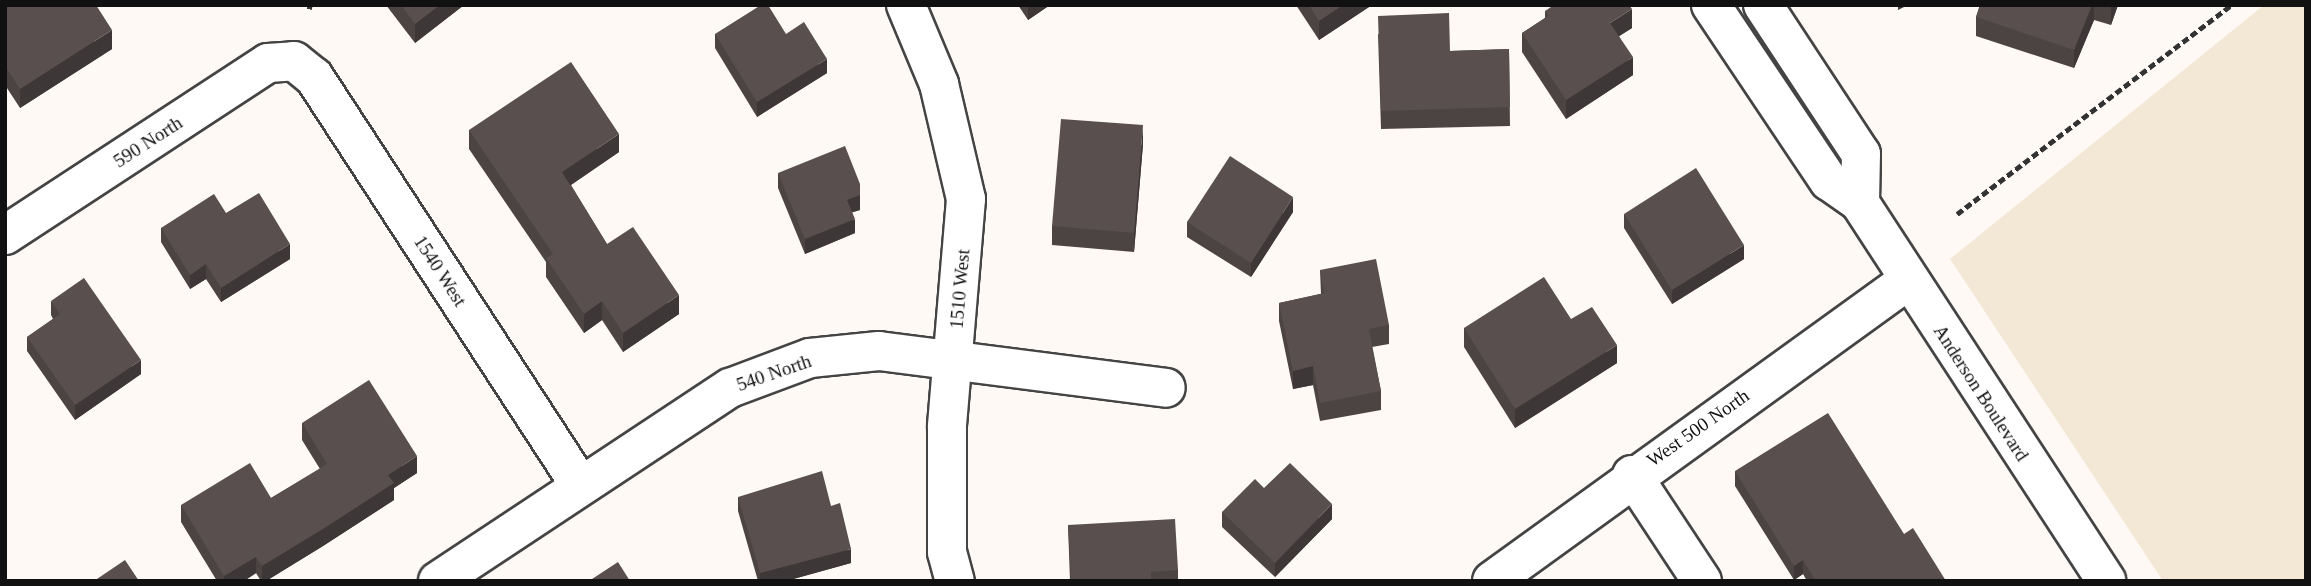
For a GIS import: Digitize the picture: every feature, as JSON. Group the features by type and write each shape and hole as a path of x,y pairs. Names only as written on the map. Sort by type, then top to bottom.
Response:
{"street":[{"name":"1510 West","path":"906,5 939,84 965,200 953,363 947,552 955,581"},
{"name":"Anderson Boulevard","path":"1711,5 1829,181 1860,202 1907,281 2106,581"},
{"path":"1763,5 1861,154 1860,202"},
{"name":"590 North","path":"5,234 268,63 294,61"},
{"name":"1540 West","path":"294,61 314,77 581,486"},
{"name":"West 500 North","path":"1492,581 1632,475 1907,281"},
{"name":"540 North","path":"438,581 730,388 810,358 879,351 953,363 1166,388"},
{"path":"1632,475 1702,581"}],"path":[{"path":"1957,214 2231,5"}],"shaded area":[{"path":"2264,5 2306,5 2306,581 2163,581 1950,259"}],"building":[{"path":"5,5 96,5 112,30 20,89 5,66"},
{"path":"401,5 440,5 415,24"},
{"path":"761,5 768,5 786,34 804,22 827,59 757,102 715,34"},
{"path":"1309,5 1343,5 1319,21"},
{"path":"1554,5 1629,5 1632,9 1610,23 1633,57 1566,100 1522,33 1548,16 1545,11"},
{"path":"1980,5 2092,5 2074,50 1976,17"},
{"path":"1449,13 1450,51 1509,49 1510,107 1381,111 1378,16"},
{"path":"571,62 619,134 562,172 607,244 633,227 679,295 623,333 602,301 584,314 546,258 553,254 469,130"},
{"path":"1061,119 1143,125 1134,233 1052,226"},
{"path":"845,146 860,184 860,195 847,200 855,219 805,239 778,173"},
{"path":"1230,156 1293,197 1251,263 1187,222"},
{"path":"1696,168 1744,245 1672,290 1624,214"},
{"path":"259,193 290,244 221,288 206,264 190,275 161,228 214,194 226,213"},
{"path":"1376,259 1389,325 1369,329 1381,391 1320,403 1313,366 1293,371 1279,303 1324,293 1320,270"},
{"path":"1544,277 1571,319 1592,307 1617,345 1515,409 1464,328"},
{"path":"84,278 141,360 75,405 27,337 60,314 51,301"},
{"path":"369,380 417,456 388,475 394,483 323,529 262,566 256,557 224,576 181,505 250,463 271,498 327,464 302,423"},
{"path":"1828,413 1904,534 1913,528 1946,581 1816,581 1803,560 1794,566 1735,471"},
{"path":"1290,463 1332,504 1275,563 1222,512 1255,479 1264,488"},
{"path":"822,471 831,506 840,503 851,549 760,573 738,497"},
{"path":"1175,519 1178,570 1151,572 1151,581 1071,581 1068,525"},
{"path":"125,560 139,581 94,581"},
{"path":"618,562 630,581 589,581"}]}
